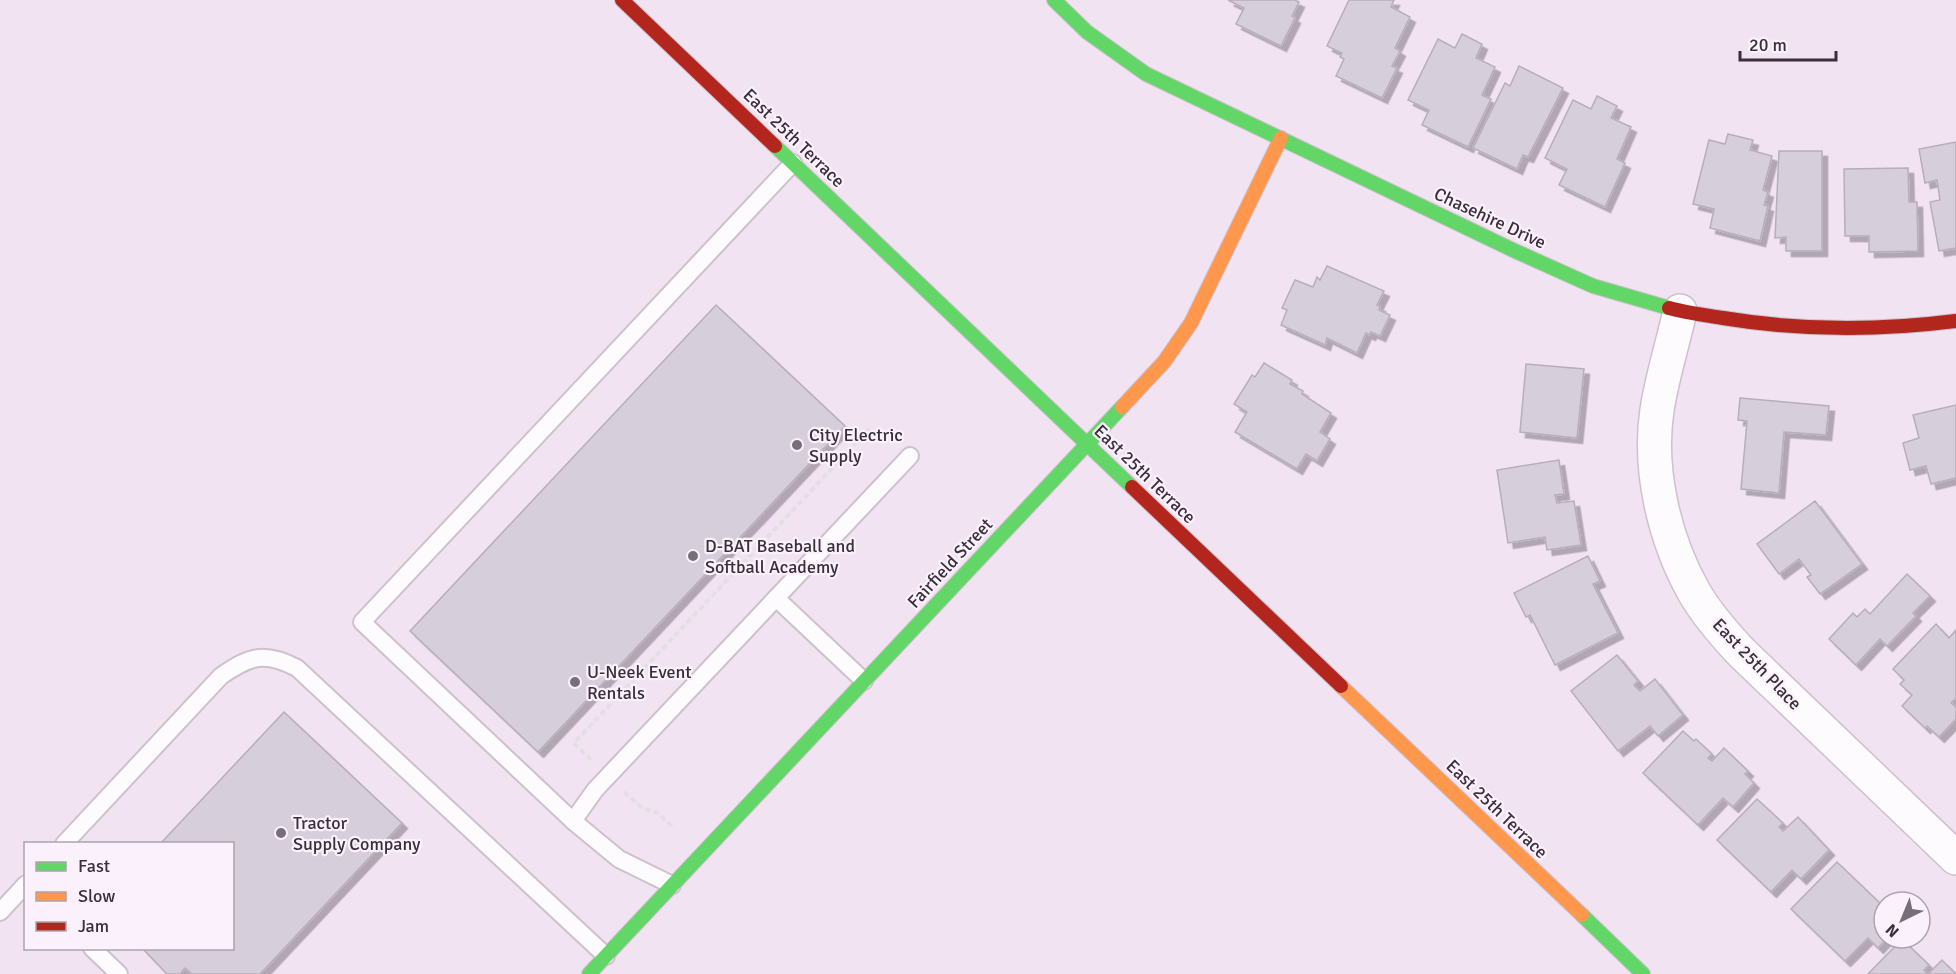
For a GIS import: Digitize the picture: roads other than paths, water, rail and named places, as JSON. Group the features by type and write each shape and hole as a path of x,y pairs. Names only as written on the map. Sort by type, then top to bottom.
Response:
{"street":[{"name":"East 25th Terrace","path":"622,0 1643,974"},
{"name":"Chasehire Drive","path":"1054,0 1087,32 1146,74 1515,251 1593,286 1680,311 1752,323 1811,329 1869,329 1956,321"},
{"name":"Fairfield Street","path":"589,974 1164,362 1191,323 1281,138"},
{"name":"East 25th Place","path":"1680,311 1657,410 1655,461 1662,508 1674,547 1693,591 1714,622 1742,653 1956,858"}],"lane":[{"path":"672,885 619,860 573,821 362,622 793,163"},
{"path":"573,821 595,790 910,456"},
{"path":"776,598 864,681"},
{"path":"65,842 220,676 241,662 261,656 280,659 297,668 606,956"},
{"path":"0,912 24,886"},
{"path":"94,950 119,974"}],"place":[{"name":"City Electric Supply","path":"797,445"},
{"name":"D-BAT Baseball and Softball Academy","path":"693,556"},
{"name":"U-Neek Event Rentals","path":"575,682"},
{"name":"Tractor Supply Company","path":"281,833"}]}
